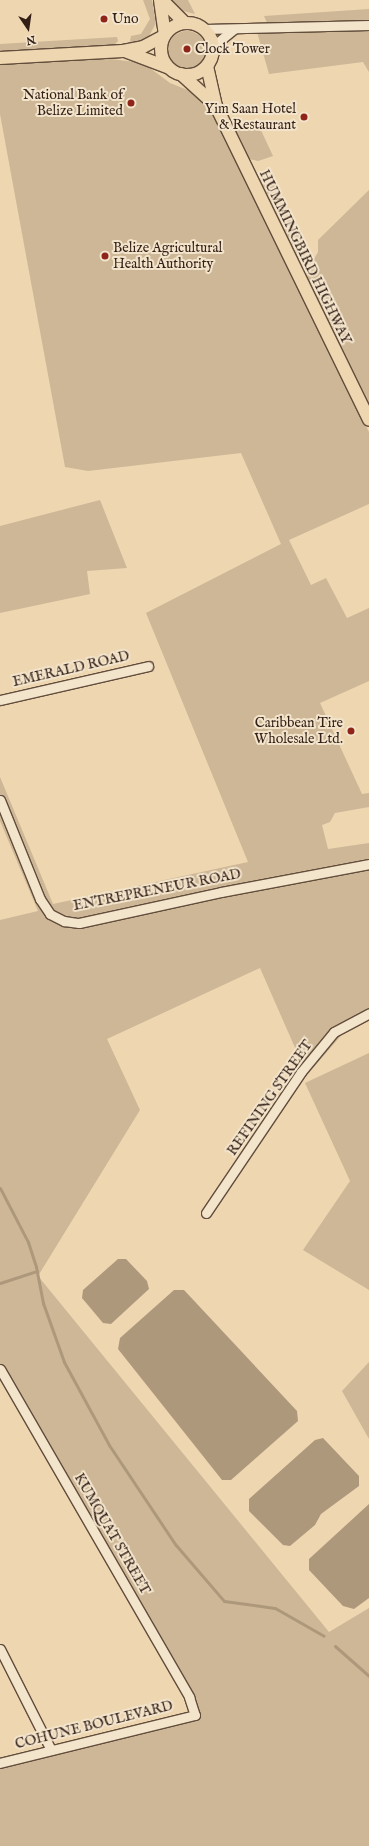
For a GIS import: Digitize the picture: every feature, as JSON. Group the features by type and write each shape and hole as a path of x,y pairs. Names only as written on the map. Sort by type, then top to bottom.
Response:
{"main road":[{"path":"161,0 184,22"},
{"path":"161,0 164,35 160,52 168,67"},
{"path":"0,58 124,51 143,47 164,35 176,25 184,22 191,22 205,29 213,46 207,66 195,74 181,74 154,60 124,51"},
{"name":"HUMMINGBIRD HIGHWAY","path":"207,66 216,106 369,420"},
{"name":"HUMMINGBIRD HIGHWAY","path":"181,74 216,106"}],"street":[{"path":"205,29 369,25"},
{"path":"213,46 234,29"},
{"name":"EMERALD ROAD","path":"0,700 148,666"},
{"name":"ENTREPRENEUR ROAD","path":"0,800 40,899 50,914 64,921 79,923 221,892 369,864"},
{"name":"REFINING STREET","path":"206,1213 301,1072 334,1032 369,1013"},
{"name":"KUMQUAT STREET","path":"0,1369 189,1697 195,1715"},
{"path":"0,1649 51,1750"},
{"name":"COHUNE BOULEVARD","path":"0,1763 195,1715"}],"shaded area":[{"path":"143,0 152,0 156,23 147,40 133,44 130,41 131,36 141,34 150,19"},
{"path":"170,0 188,0 195,14 183,11"},
{"path":"369,9 369,72 363,62 269,74 257,32 270,30 264,16"},
{"path":"187,31 200,37 206,50 200,63 187,69 174,63 168,50 174,37"},
{"path":"117,37 118,41 113,46 0,52 0,44"},
{"path":"71,54 143,63 170,83 195,93 209,106 369,432 369,504 289,540 311,585 326,578 347,618 369,608 369,681 320,703 362,794 369,793 369,807 335,813 330,822 322,825 328,849 369,843 369,1019 345,1031 307,1075 260,968 107,1039 140,1110 38,1276 329,1632 369,1608 369,1846 0,1846 0,1764 195,1715 0,1370 0,920 38,911 0,821 0,777 53,904 248,862 146,613 281,544 241,453 88,471 65,467 0,114 0,58"},
{"path":"242,123 258,124 273,156 258,161 249,159 234,129"},
{"path":"266,174 271,176 307,250 306,255 301,258 295,258 259,180"},
{"path":"369,190 369,407 304,276 318,252 318,240"},
{"path":"100,500 127,568 87,571 90,594 0,613 0,526"},
{"path":"369,1053 369,1290 303,1250 350,1181 305,1083"},
{"path":"118,1259 126,1259 147,1281 149,1289 111,1324 103,1323 82,1298 83,1290"},
{"path":"174,1290 184,1290 297,1411 298,1421 231,1480 222,1480 118,1349 120,1338"},
{"path":"369,1362 369,1439 342,1391"},
{"path":"323,1438 359,1476 359,1486 321,1514 315,1525 290,1546 283,1545 249,1511 249,1499 315,1440"},
{"path":"369,1504 369,1598 354,1609 343,1606 309,1570 309,1559"}],"waterway":[{"path":"0,1188 28,1242 36,1267 43,1303 64,1362 109,1445 175,1544 224,1601 275,1608 324,1636"},
{"path":"0,1283 37,1271"},
{"path":"335,1646 369,1676"}],"place":[{"name":"Uno","path":"104,19"},
{"name":"Clock Tower","path":"187,49"},
{"name":"National Bank of Belize Limited","path":"131,103"},
{"name":"Yim Saan Hotel & Restaurant","path":"304,117"},
{"name":"Belize Agricultural Health Authority","path":"105,256"},
{"name":"Caribbean Tire Wholesale Ltd.","path":"351,731"}]}
